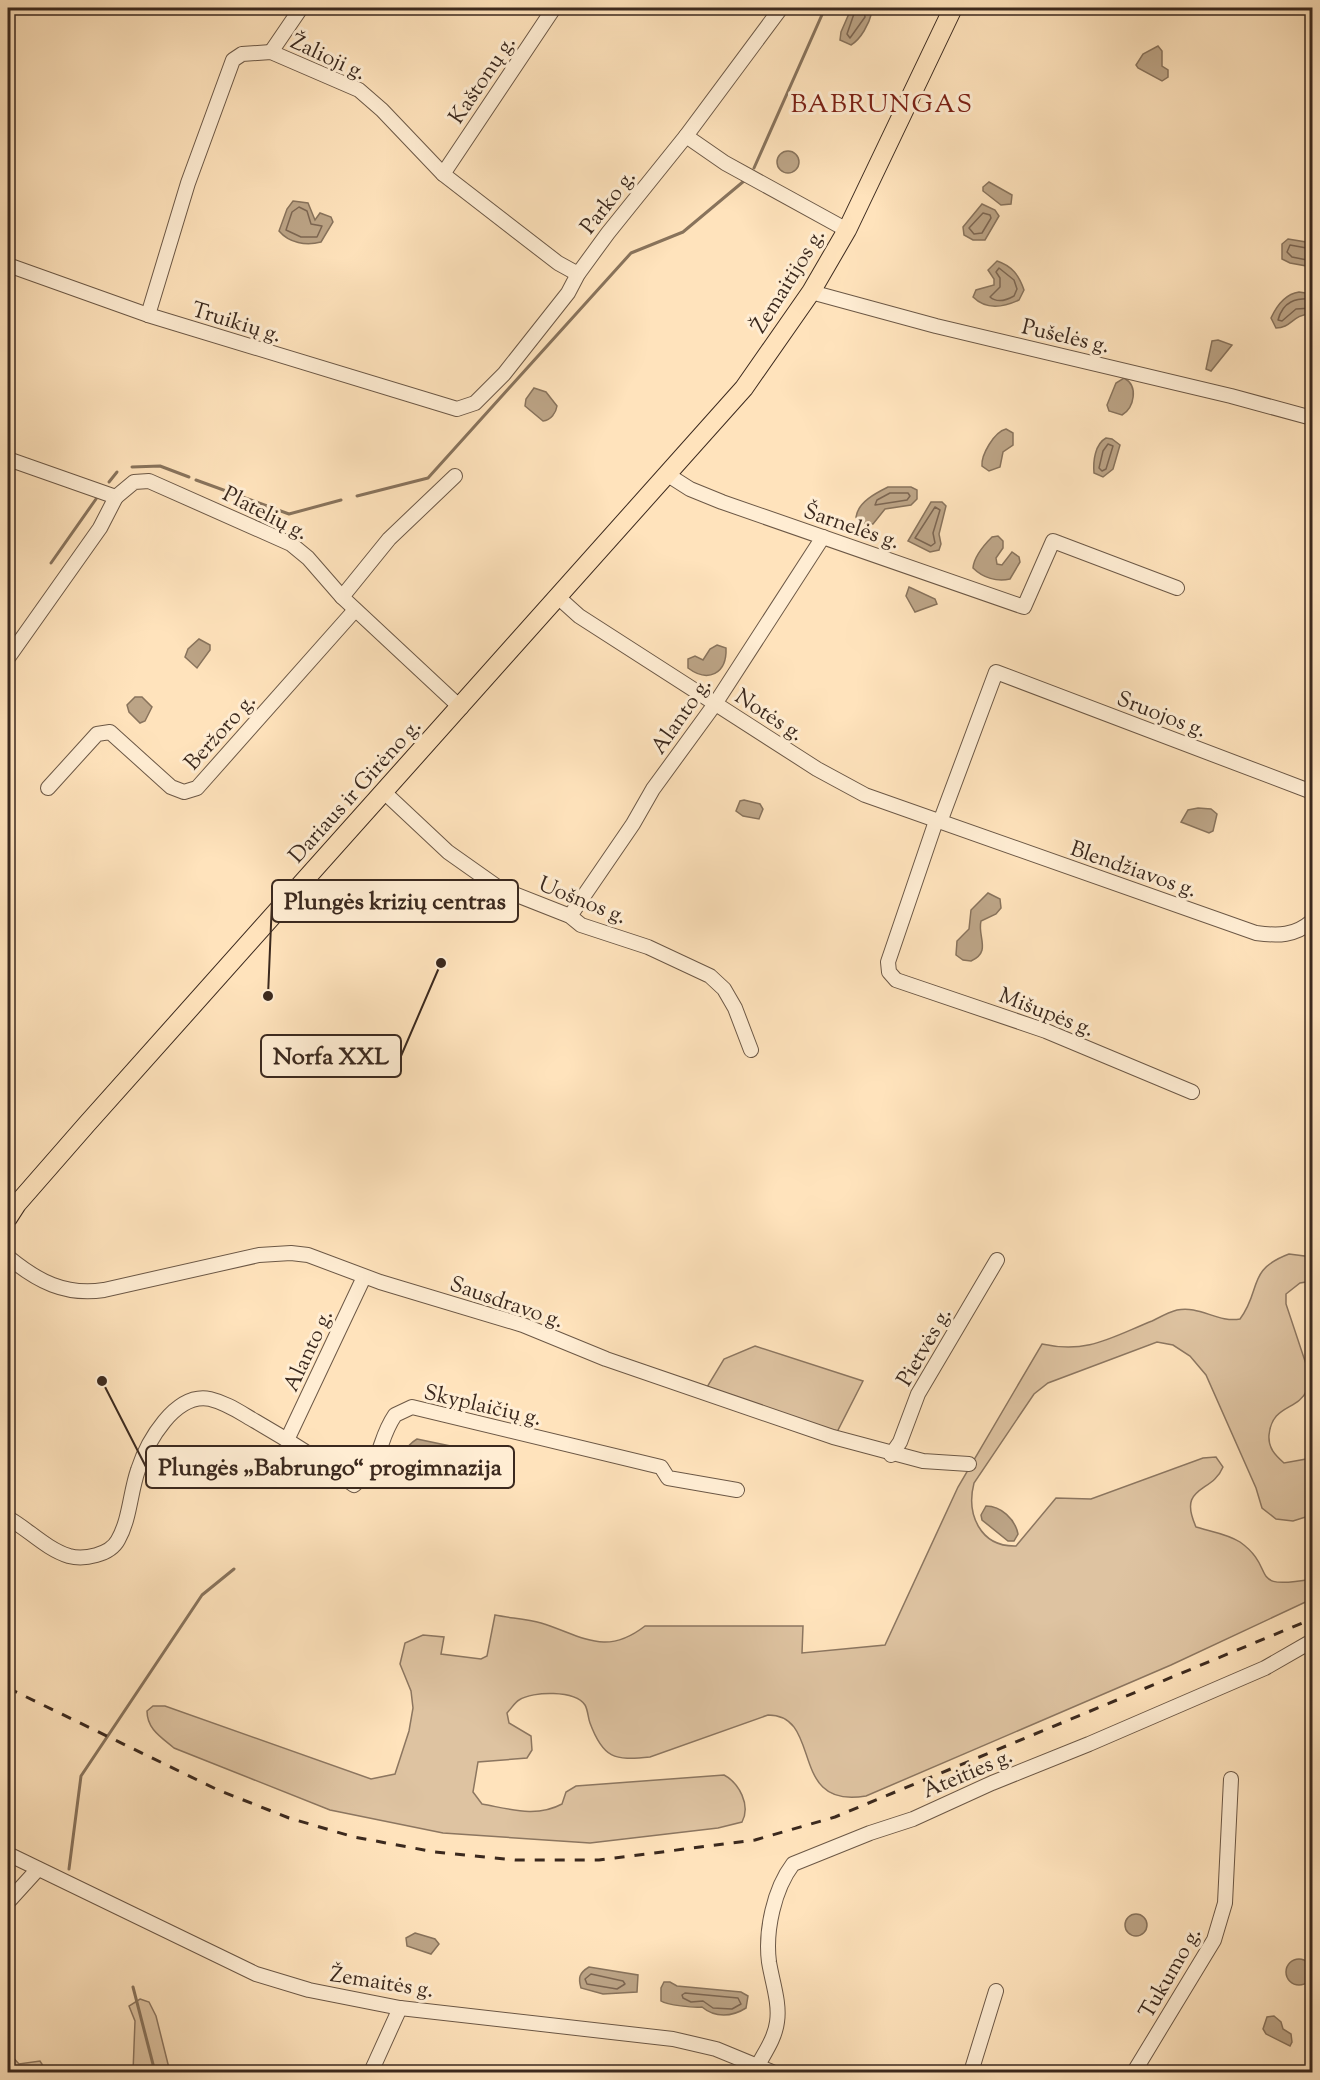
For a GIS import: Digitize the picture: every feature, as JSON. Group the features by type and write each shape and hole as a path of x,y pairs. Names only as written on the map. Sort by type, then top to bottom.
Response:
{"main road":[{"name":"Žemaitijos g.","path":"607,543 744,388 811,292 847,230 953,8"},
{"name":"Dariaus ir Girėno g.","path":"10,1211 607,543"}],"street":[{"path":"271,52 301,8"},
{"name":"Kaštonų g.","path":"443,174 554,8"},
{"name":"Parko g.","path":"457,409 475,403 504,374 568,293 578,274 686,136 781,8"},
{"name":"Žalioji g.","path":"148,315 188,183 233,60 242,54 271,52 359,90 382,110 443,174 558,264 578,274"},
{"path":"686,136 725,163 847,230"},
{"name":"Truikių g.","path":"8,265 148,315 457,409"},
{"name":"Pušelės g.","path":"811,292 936,326 1312,418"},
{"path":"8,459 116,497 100,528 8,658"},
{"name":"Šarnelės g.","path":"668,475 701,494 1024,607 1053,541 1177,588"},
{"path":"342,597 389,539 455,476"},
{"name":"Platelių g.","path":"116,497 134,482 149,481 272,534 308,558 355,610 461,708"},
{"name":"Alanto g.","path":"570,916 622,842 653,789 715,704 823,537"},
{"name":"Notės g.","path":"559,598 579,616 817,769 855,790 938,821"},
{"name":"Beržoro g.","path":"48,788 97,734 110,732 171,788 184,792 197,788 355,610"},
{"name":"Sruojos g.","path":"938,821 996,672 1312,792"},
{"name":"Uošnos g.","path":"384,792 448,852 499,888 570,916 582,925 648,947 710,976 724,989 735,1008 751,1050"},
{"name":"Blendžiavos g.","path":"938,821 1256,933 1275,936 1293,934 1312,921"},
{"name":"Mišupės g.","path":"938,821 890,955 889,972 896,980 1047,1031 1192,1092"},
{"name":"Sausdravo g.","path":"8,1268 28,1273 64,1290 91,1292 260,1255 291,1253 320,1259 364,1277 523,1325 606,1359 891,1455 923,1461 969,1464"},
{"name":"Sausdravo g.","path":"8,1257 28,1273"},
{"name":"Pietvės g.","path":"891,1455 900,1442 918,1394 997,1260"},
{"name":"Alanto g.","path":"287,1440 364,1277"},
{"name":"Skyplaičių g.","path":"8,1518 28,1529 49,1548 70,1557 86,1557 105,1552 117,1542 138,1469 163,1424 178,1408 192,1400 208,1399 225,1403 303,1448 354,1485 369,1473 377,1461 395,1415 404,1409 421,1408 529,1437 661,1467 668,1478 737,1490"},
{"name":"Ateities g.","path":"758,2065 777,2022 769,1960 769,1933 784,1875 792,1864 870,1833 913,1819 992,1782 1089,1744 1265,1668 1312,1641"},
{"name":"Tukumo g.","path":"1134,2073 1214,1940 1225,1903 1231,1779"},
{"name":"Žemaitės g.","path":"8,1854 256,1974 309,1990 400,2008 673,2038 716,2049 758,2065 772,2073"},
{"path":"8,1902 38,1869"},
{"path":"971,2073 996,1991"},
{"path":"371,2073 400,2008"}],"shaded area":[{"path":"1289,1254 1312,1257 1312,1281 1300,1283 1286,1294 1286,1304 1308,1370 1308,1385 1298,1402 1275,1418 1271,1425 1269,1440 1273,1451 1284,1463 1312,1458 1312,1515 1293,1521 1276,1519 1262,1508 1256,1488 1206,1375 1190,1356 1173,1345 1157,1342 1048,1383 1034,1394 974,1483 972,1506 978,1526 985,1535 1004,1545 1016,1546 1056,1498 1091,1499 1203,1458 1216,1457 1223,1467 1218,1476 1198,1491 1191,1504 1191,1513 1196,1527 1240,1542 1252,1552 1270,1580 1291,1582 1312,1579 1312,1599 1171,1665 866,1796 841,1797 825,1789 815,1777 796,1730 785,1719 768,1715 650,1757 627,1758 611,1755 600,1744 590,1723 586,1707 580,1700 563,1694 543,1694 519,1700 507,1713 509,1723 531,1736 532,1750 527,1758 478,1762 473,1792 482,1804 513,1810 542,1811 562,1804 566,1792 576,1786 724,1775 734,1783 742,1795 745,1809 742,1822 718,1828 590,1843 443,1833 330,1810 174,1748 149,1723 147,1711 153,1706 165,1706 371,1779 395,1774 409,1731 413,1708 411,1691 400,1664 405,1643 423,1635 444,1637 441,1654 481,1659 487,1656 495,1615 536,1622 582,1638 606,1642 631,1635 645,1626 803,1626 802,1653 885,1645 958,1487 1042,1344 1072,1347 1098,1343 1177,1310 1193,1310 1224,1319 1240,1319 1247,1309 1260,1274 1275,1260"},
{"path":"755,1346 863,1381 837,1432 707,1387 724,1359"},
{"path":"140,1999 149,2002 156,2016 170,2072 133,2072 135,2021 129,2006"},
{"path":"8,2052 19,2064 40,2061 47,2072 8,2072"}],"water":[{"path":"867,8 872,12 867,26 858,39 851,45 840,40 851,9"},
{"path":"1158,46 1162,51 1162,66 1168,70 1168,77 1162,81 1136,65 1143,54"},
{"path":"784,151 792,151 799,158 799,166 792,173 784,173 777,166 777,158"},
{"path":"989,182 1012,195 1011,204 1001,205 983,191 983,187"},
{"path":"293,201 308,203 315,220 320,213 331,217 333,222 321,242 298,243 279,231 287,209"},
{"path":"982,204 995,210 999,216 985,240 973,240 964,235 963,227"},
{"path":"1288,239 1312,243 1312,267 1290,263 1282,259 1282,244"},
{"path":"997,261 1014,272 1024,290 1019,300 1001,306 989,306 973,297 976,290 994,285 994,279 988,270"},
{"path":"1299,292 1312,294 1312,314 1300,316 1286,326 1276,328 1271,318 1276,309 1286,298"},
{"path":"1218,340 1232,345 1211,371 1206,369 1212,341"},
{"path":"1124,378 1132,386 1133,397 1126,412 1122,415 1109,411 1107,405 1116,383"},
{"path":"534,388 546,392 557,406 553,416 543,421 525,406 526,399"},
{"path":"1006,429 1013,433 1013,445 1003,452 1000,467 989,471 982,466 984,456 997,434"},
{"path":"1106,438 1120,445 1113,469 1103,477 1094,473 1094,463 1099,444"},
{"path":"888,487 911,487 917,490 917,499 911,505 885,509 873,524 859,523 856,517 860,507 868,499"},
{"path":"931,502 942,502 946,506 939,534 941,544 939,550 930,552 908,541"},
{"path":"998,536 1003,541 1003,548 996,558 997,564 1002,565 1012,552 1019,557 1020,562 1010,579 990,578 973,568 975,559 983,547 992,537"},
{"path":"909,587 935,599 937,604 915,612 906,596"},
{"path":"199,639 210,645 210,650 197,668 185,657 188,649"},
{"path":"717,645 726,648 720,670 703,675 688,668 688,659 695,656 703,660 710,649"},
{"path":"135,697 142,697 152,707 145,721 140,723 129,712 127,705"},
{"path":"740,801 760,804 763,809 759,819 743,816 736,811"},
{"path":"1211,809 1217,814 1213,831 1209,833 1181,822 1188,810"},
{"path":"988,893 1000,899 1001,908 996,914 981,921 981,953 971,961 963,960 956,955 957,941 969,929 971,910"},
{"path":"417,1439 455,1447 459,1454 455,1478 424,1482 416,1488 400,1483 405,1453 411,1443"},
{"path":"986,1506 997,1508 1011,1519 1018,1534 1014,1541 1008,1541 982,1520 981,1515"},
{"path":"1136,1914 1144,1917 1147,1925 1144,1933 1136,1936 1128,1933 1125,1925 1128,1917"},
{"path":"415,1933 435,1939 439,1944 431,1954 407,1946 406,1938"},
{"path":"1299,1959 1308,1963 1312,1972 1308,1981 1299,1985 1290,1981 1286,1972 1290,1963"},
{"path":"589,1967 638,1975 637,1992 603,1994 581,1988 580,1976"},
{"path":"664,1982 677,1986 741,1992 748,1996 746,2008 735,2013 718,2015 702,2007 664,2002 661,2001 661,1988"},
{"path":"1274,2016 1281,2022 1283,2029 1291,2034 1290,2046 1266,2034 1263,2029 1267,2017"}],"waterway":[{"path":"754,168 825,8"},
{"path":"357,496 428,478 631,253 683,232 744,181"},
{"path":"132,467 160,466 189,477"},
{"path":"109,482 117,472"},
{"path":"196,480 289,514 341,500"},
{"path":"51,563 96,499"},
{"path":"69,1869 81,1776 202,1595 234,1569"},
{"path":"133,1987 155,2072"}],"railway":[{"path":"8,1688 218,1790 289,1818 354,1837 435,1852 515,1860 599,1860 755,1840 835,1817 1312,1619"}],"place":[{"name":"Norfa XXL","path":"441,963"},
{"name":"Plungės krizių centras","path":"268,996"},
{"name":"Plungės „Babrungo“ progimnazija","path":"102,1381"}],"district":[{"name":"BABRUNGAS","path":"882,103"}]}
